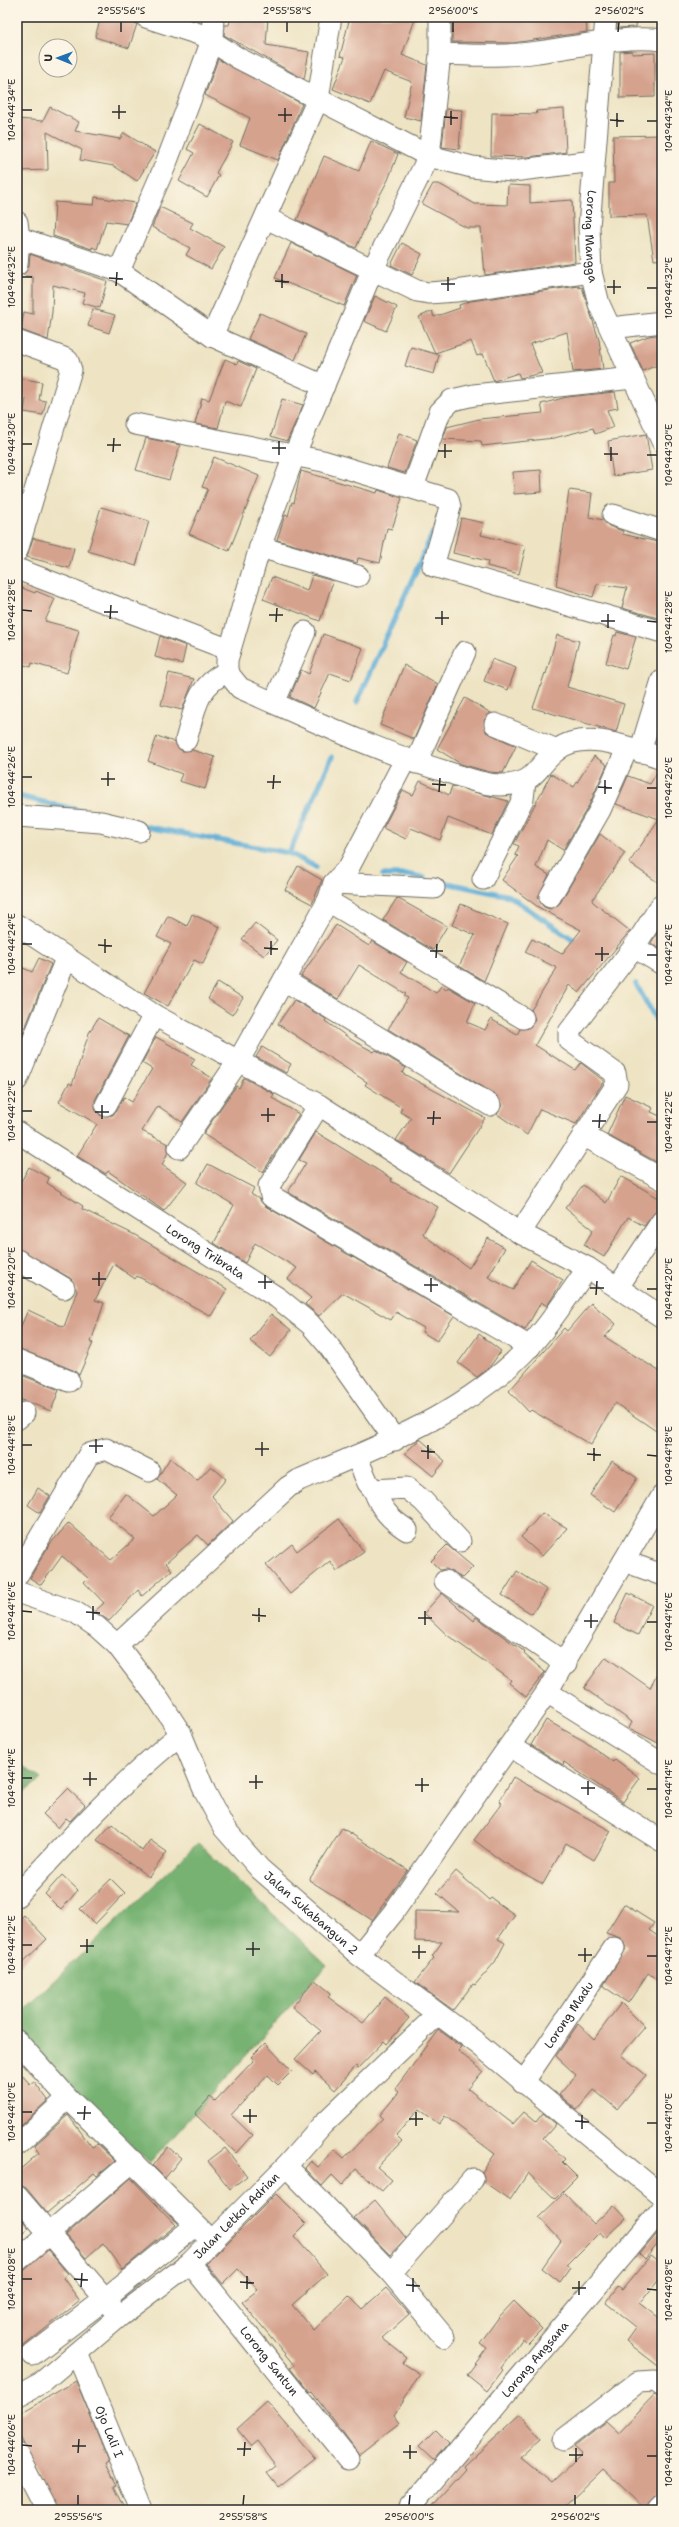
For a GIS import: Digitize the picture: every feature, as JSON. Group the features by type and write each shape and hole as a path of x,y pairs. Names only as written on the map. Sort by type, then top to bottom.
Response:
{"street":[{"path":"146,17 191,31 212,40 238,58 429,156 472,167 512,171 594,161"},
{"path":"119,271 165,166 212,40 213,17"},
{"path":"212,336 318,99 331,17"},
{"path":"440,17 440,54 429,156 373,269 294,456 260,546 246,601 230,650 227,672 240,688 274,703 411,762 482,782 498,785 525,781 543,766 557,750 576,742 602,741 662,758"},
{"name":"Lorong Mangga","path":"606,17 589,227 591,272 599,304 662,441"},
{"path":"440,54 490,55 536,53 603,42 638,39 662,40"},
{"path":"266,218 417,291 429,293 456,291 591,272"},
{"path":"17,264 18,230 119,271 212,336 324,386"},
{"path":"611,328 662,322"},
{"path":"17,341 64,358 68,361 71,370 17,551"},
{"path":"413,487 440,412 452,400 474,395 633,378"},
{"path":"135,424 323,461 413,487 448,499 450,503 432,562 435,567 662,632"},
{"path":"613,515 662,531"},
{"path":"260,546 358,576"},
{"path":"17,569 230,650"},
{"path":"274,703 306,632"},
{"path":"179,1148 239,1060 331,892 349,867 411,762 465,652"},
{"path":"186,740 202,690 212,680 227,672"},
{"path":"550,897 634,750 662,680"},
{"path":"495,724 557,750"},
{"path":"483,879 523,799 525,781"},
{"path":"17,816 101,822 139,831"},
{"path":"331,892 434,888"},
{"path":"331,892 523,1018"},
{"path":"520,1233 617,1084 616,1077 607,1067 569,1040 569,1032 634,947 662,904"},
{"path":"17,925 66,959 154,1015 319,1105 520,1233 588,1268 662,1317"},
{"path":"634,947 662,964"},
{"path":"17,1080 66,959"},
{"path":"284,980 490,1105"},
{"path":"106,1105 154,1015"},
{"path":"319,1105 269,1186 271,1196 530,1347"},
{"name":"Lorong Tribrata","path":"17,1132 271,1294 310,1324 328,1345 395,1440"},
{"path":"583,1135 662,1179"},
{"path":"618,1288 662,1221"},
{"path":"17,1260 64,1288"},
{"path":"117,1645 187,1582 276,1497 299,1480 395,1440 472,1396 530,1347 588,1268"},
{"path":"17,1360 69,1381"},
{"path":"17,1576 89,1454 106,1449 149,1471"},
{"path":"356,1456 368,1483 374,1490 380,1506 394,1522 408,1530"},
{"path":"374,1490 399,1487 407,1488 423,1502 460,1541"},
{"path":"360,1955 393,1914 566,1664 662,1496"},
{"path":"624,1561 662,1575"},
{"path":"445,1581 566,1664"},
{"name":"Jalan Sukabangun 2","path":"17,1592 75,1612 97,1627 117,1645 159,1700 181,1734 205,1792 224,1828 260,1869 360,1955 438,2014 662,2196"},
{"path":"547,1692 662,1764"},
{"path":"17,1896 75,1832 139,1767 181,1734"},
{"path":"510,1746 662,1841"},
{"name":"Lorong Madu","path":"523,2083 614,1948"},
{"name":"Jalan Letkol Adrian","path":"17,2396 40,2383 120,2316 190,2263 286,2166 322,2125 438,2014"},
{"path":"17,2041 68,2098 133,2161 195,2226 212,2241"},
{"path":"17,2144 68,2098"},
{"path":"17,2261 133,2161"},
{"path":"286,2166 391,2274 444,2337"},
{"path":"391,2274 473,2179"},
{"path":"17,2196 120,2316"},
{"name":"Lorong Angsana","path":"408,2510 662,2209"},
{"path":"32,2356 195,2226"},
{"name":"Lorong Santun","path":"190,2263 348,2459"},
{"name":"Ojo Lali I","path":"77,2353 141,2510"},
{"path":"563,2440 638,2382 655,2381 662,2386"},
{"path":"17,2454 46,2510"},
{"path":"658,2510 662,2506"}],"green space":[{"path":"17,1762 41,1779 17,1798"},
{"path":"198,1843 327,1965 150,2163 17,2035 17,2016"}],"building":[{"path":"101,17 113,17 137,24 129,48 95,37"},
{"path":"231,17 268,17 266,45 309,52 304,79 224,35 225,25 229,25"},
{"path":"350,17 416,17 402,55 427,65 421,121 404,117 412,82 384,71 370,104 333,89 345,57 340,56"},
{"path":"452,17 586,17 587,32 513,43 452,42"},
{"path":"618,17 637,17 636,27 617,28"},
{"path":"632,51 632,54 655,53 655,97 620,98 620,52"},
{"path":"218,59 302,104 278,160 240,145 250,118 205,95"},
{"path":"50,107 79,122 75,131 120,139 124,133 155,152 137,181 114,166 80,160 82,150 47,132 48,170 17,171 17,119 43,121"},
{"path":"446,109 462,110 459,149 442,147"},
{"path":"564,109 566,152 528,157 491,156 492,113 537,114 536,111"},
{"path":"200,124 233,142 216,173 219,175 207,197 179,181 194,153 187,149"},
{"path":"662,135 662,259 654,260 647,215 609,216 609,183 614,183 613,136"},
{"path":"371,141 398,154 388,180 368,217 369,218 356,248 297,220 324,156 359,171"},
{"path":"433,184 439,184 475,204 507,205 508,185 530,186 530,203 572,200 575,262 485,275 481,228 467,228 422,204"},
{"path":"95,197 136,203 127,224 106,221 97,249 92,247 92,249 53,236 55,202 94,205"},
{"path":"160,207 193,223 190,228 224,247 211,269 186,255 190,248 152,227"},
{"path":"291,243 357,275 344,306 275,278"},
{"path":"402,243 422,254 412,275 391,265"},
{"path":"30,254 107,281 100,308 82,303 85,293 53,285 52,312 48,340 21,330 24,312 33,314 33,277 23,275 29,266"},
{"path":"579,286 579,288 582,287 599,340 603,369 573,372 567,332 530,344 542,373 520,378 518,373 494,381 483,354 477,356 471,341 435,353 419,317 432,311 434,317 460,308 459,305 470,301"},
{"path":"375,296 397,307 386,331 364,321"},
{"path":"93,309 115,315 109,333 88,326"},
{"path":"260,313 306,334 295,360 248,339"},
{"path":"662,334 662,363 643,371 630,343 649,336"},
{"path":"411,347 439,355 434,374 405,366"},
{"path":"225,359 237,364 238,361 256,369 241,407 225,401 218,428 195,424 202,398 209,400"},
{"path":"17,378 42,382 39,400 46,401 43,415 24,412 26,399 17,397"},
{"path":"615,392 618,408 607,410 614,427 595,434 593,428 554,438 482,446 481,441 443,439 447,427 479,419 543,413 541,404 567,397"},
{"path":"282,399 303,405 287,441 271,436"},
{"path":"399,433 417,440 405,473 387,468"},
{"path":"646,434 652,470 613,476 608,441"},
{"path":"146,438 180,445 169,480 136,470"},
{"path":"214,457 259,476 229,551 189,534 208,489 202,487"},
{"path":"541,470 542,492 514,494 513,472"},
{"path":"301,471 377,493 378,490 402,498 392,529 387,528 380,563 358,558 357,563 277,540 285,515 288,516 292,502 294,503"},
{"path":"569,490 592,493 589,517 603,520 609,526 623,531 622,534 662,543 662,576 659,600 662,601 658,618 622,608 627,588 597,584 593,597 556,586"},
{"path":"101,507 149,521 136,566 88,551"},
{"path":"461,518 484,523 481,535 526,546 519,574 487,566 488,561 453,553"},
{"path":"33,538 74,548 69,568 27,557"},
{"path":"312,575 333,581 320,621 263,599 272,577 307,591"},
{"path":"17,586 35,593 36,591 55,599 45,621 79,630 67,673 32,663 31,667 17,663"},
{"path":"617,632 636,637 626,669 606,663 614,635 616,636"},
{"path":"323,634 363,648 351,680 330,673 314,708 290,697 301,670 309,674"},
{"path":"557,635 579,641 567,687 624,704 616,732 533,708 545,673 546,674"},
{"path":"160,636 186,646 182,664 155,657"},
{"path":"492,659 516,668 508,690 484,681"},
{"path":"404,665 438,684 414,739 380,725"},
{"path":"169,673 194,679 182,710 161,705"},
{"path":"465,698 491,713 484,720 486,732 516,746 503,773 489,772 461,764 437,749"},
{"path":"157,736 174,742 182,751 192,750 215,757 205,789 179,781 182,774 148,761"},
{"path":"594,756 607,765 589,805 563,850 547,840 536,867 549,875 538,897 544,907 550,909 560,903 600,834 625,853 592,900 630,931 579,993 569,985 535,1045 575,1070 581,1063 604,1081 576,1124 540,1109 527,1135 497,1114 502,1105 496,1095 388,1029 408,998 404,996 406,994 359,965 338,999 301,976 336,925 369,946 372,941 407,962 401,972 436,993 441,986 446,990 448,987 475,1003 467,1022 485,1030 491,1019 517,1035 520,1029 529,1028 535,1019 531,1010 557,968 525,952 532,939 562,954 581,930 538,907 502,880 518,856 515,855 519,846 514,844 551,774 574,787"},
{"path":"659,769 662,770 662,885 629,863 659,819 616,804 628,776 650,784"},
{"path":"420,781 449,795 452,786 508,801 492,835 448,818 440,840 411,828 406,839 383,828 403,790 413,795"},
{"path":"298,866 322,880 312,904 285,890"},
{"path":"397,898 447,926 433,950 383,920"},
{"path":"461,904 508,924 484,981 459,966 475,935 452,925"},
{"path":"192,914 220,927 203,964 194,960 168,1006 144,993 171,944 157,937 168,916 187,926"},
{"path":"255,923 277,940 264,956 242,939"},
{"path":"658,932 662,934 662,950 651,943"},
{"path":"39,958 51,964 17,1048 17,965 32,972"},
{"path":"218,982 243,998 232,1015 208,999"},
{"path":"294,1000 326,1019 325,1021 352,1040 374,1052 376,1050 406,1068 402,1073 485,1118 449,1173 396,1140 411,1118 400,1112 402,1108 365,1085 367,1082 278,1024"},
{"path":"98,1018 129,1036 95,1100 96,1111 101,1116 113,1115 124,1097 132,1102 152,1069 142,1063 156,1037 195,1059 191,1065 212,1078 182,1122 158,1106 142,1131 168,1144 168,1152 162,1165 187,1182 164,1211 108,1171 106,1174 77,1156 97,1124 59,1102 69,1083 72,1085 89,1033"},
{"path":"262,1047 291,1064 286,1073 256,1057"},
{"path":"244,1078 274,1094 272,1098 299,1114 263,1172 203,1134 236,1086 239,1088"},
{"path":"625,1095 653,1108 651,1112 662,1117 662,1165 607,1135"},
{"path":"316,1132 392,1179 391,1181 438,1207 423,1233 469,1268 488,1238 505,1248 488,1277 513,1290 531,1260 563,1280 547,1306 541,1302 525,1330 288,1192 306,1163 299,1160"},
{"path":"208,1164 254,1188 251,1194 259,1199 265,1206 454,1316 437,1341 422,1332 424,1328 396,1312 391,1320 343,1293 319,1316 305,1304 311,1298 288,1279 297,1268 255,1243 245,1263 214,1243 234,1205 197,1183"},
{"path":"29,1167 49,1178 47,1183 83,1206 82,1209 135,1235 227,1289 211,1316 137,1276 135,1279 114,1264 95,1300 104,1303 91,1342 93,1343 79,1375 73,1370 17,1348 17,1335 28,1310 64,1327 77,1291 70,1278 17,1248 17,1189"},
{"path":"621,1176 662,1200 662,1205 644,1226 628,1217 604,1257 584,1245 593,1230 565,1208 583,1185 606,1203"},
{"path":"591,1303 616,1324 605,1337 662,1373 662,1435 615,1403 591,1445 531,1410 529,1412 509,1391 564,1328 567,1331"},
{"path":"271,1314 291,1330 270,1357 250,1341"},
{"path":"479,1334 501,1351 489,1368 477,1377 458,1363"},
{"path":"19,1374 59,1390 51,1411 17,1398"},
{"path":"420,1439 445,1461 433,1476 405,1453"},
{"path":"170,1458 195,1479 198,1480 211,1466 226,1479 212,1496 233,1521 208,1545 198,1535 166,1563 172,1570 142,1596 138,1590 109,1621 95,1611 104,1603 84,1582 88,1578 62,1556 41,1585 30,1578 49,1545 69,1523 111,1560 135,1539 108,1517 126,1494 154,1516 177,1495 157,1479"},
{"path":"612,1461 637,1478 615,1512 590,1495"},
{"path":"38,1488 50,1496 40,1513 28,1505"},
{"path":"542,1513 567,1528 542,1556 521,1537"},
{"path":"339,1519 364,1552 337,1571 330,1561 290,1594 266,1565 292,1544 297,1551"},
{"path":"447,1545 473,1567 462,1578 446,1569 440,1570 431,1561"},
{"path":"517,1571 547,1590 532,1614 502,1595"},
{"path":"442,1593 474,1621 476,1617 525,1652 524,1654 545,1672 526,1697 509,1683 511,1680 447,1635 424,1613"},
{"path":"628,1593 652,1605 638,1635 614,1623"},
{"path":"606,1657 650,1688 662,1665 662,1745 629,1728 632,1722 584,1688"},
{"path":"546,1720 584,1741 613,1762 615,1759 640,1778 623,1802 564,1762 563,1765 531,1745"},
{"path":"513,1777 611,1831 594,1860 566,1843 543,1884 503,1862 474,1840 502,1803 499,1802"},
{"path":"68,1789 85,1805 70,1821 66,1818 58,1828 43,1814"},
{"path":"112,1824 142,1851 150,1840 167,1852 149,1877 97,1840"},
{"path":"342,1828 408,1870 372,1920 309,1880"},
{"path":"456,1871 489,1900 491,1898 515,1915 498,1939 505,1943 495,1962 475,1985 473,1984 453,2010 415,1982 434,1958 432,1956 442,1942 415,1941 415,1911 459,1912 437,1893"},
{"path":"62,1875 78,1890 61,1910 45,1894"},
{"path":"111,1879 125,1893 95,1924 80,1909"},
{"path":"624,1904 654,1923 649,1930 662,1939 662,1983 648,1973 628,2003 603,1986 627,1947 620,1938 606,1933"},
{"path":"24,1915 47,1939 17,1968 17,1922"},
{"path":"315,1980 331,1993 328,1997 363,2023 385,1997 409,2018 387,2044 384,2041 358,2068 356,2066 335,2090 315,2072 313,2075 295,2059 321,2031 292,2007"},
{"path":"621,2003 645,2027 621,2055 646,2075 617,2109 594,2090 577,2110 559,2095 576,2075 556,2056 578,2024 594,2039"},
{"path":"439,2030 462,2047 458,2051 483,2071 468,2089 513,2124 524,2112 536,2122 543,2113 556,2124 543,2139 565,2159 562,2162 577,2177 555,2199 528,2173 510,2200 484,2182 482,2172 495,2154 445,2116 439,2124 419,2109 396,2135 402,2141 377,2167 392,2180 382,2191 356,2169 342,2185 332,2175 322,2186 305,2168 311,2161 318,2167 334,2149 344,2158 383,2118 380,2115 399,2092 395,2089"},
{"path":"265,2043 292,2071 278,2085 268,2075 231,2115 252,2135 236,2153 195,2114 210,2097 215,2101 254,2060 251,2057"},
{"path":"17,2070 30,2084 34,2081 48,2100 20,2126 17,2123"},
{"path":"68,2115 92,2147 97,2144 115,2161 97,2176 94,2173 47,2213 26,2188 17,2184 17,2172 39,2153 34,2146"},
{"path":"168,2147 181,2158 165,2178 153,2166"},
{"path":"225,2148 247,2176 230,2189 208,2161"},
{"path":"131,2178 176,2225 123,2269 103,2243 86,2258 66,2235"},
{"path":"564,2193 594,2224 614,2205 626,2218 605,2238 600,2232 567,2265 570,2268 560,2282 542,2268 561,2241 539,2217"},
{"path":"276,2194 306,2224 294,2236 327,2274 292,2305 314,2330 349,2296 362,2309 386,2288 409,2314 382,2338 407,2358 403,2363 420,2374 394,2415 400,2423 359,2455 312,2392 310,2393 290,2368 294,2365 242,2302 258,2290 238,2269 223,2284 206,2264"},
{"path":"375,2200 406,2238 390,2255 354,2218"},
{"path":"17,2214 29,2228 17,2238"},
{"path":"662,2228 662,2239 645,2259 640,2254"},
{"path":"48,2250 68,2274 63,2278 80,2301 25,2345 21,2351 21,2358 17,2362 17,2274 25,2270"},
{"path":"650,2256 662,2265 662,2276 640,2303 662,2320 662,2369 626,2341 636,2327 606,2303 618,2287 622,2290"},
{"path":"514,2301 542,2329 528,2343 523,2338 501,2368 503,2370 487,2391 467,2375 487,2348 480,2343 499,2317"},
{"path":"76,2381 109,2462 106,2464 117,2485 114,2486 126,2510 58,2510 17,2431 17,2415"},
{"path":"654,2395 662,2398 662,2494 654,2498 646,2510 603,2470 562,2510 429,2510 466,2469 464,2466 520,2414 541,2438 520,2457 552,2483 582,2454 574,2447 606,2422 618,2433"},
{"path":"267,2402 315,2458 278,2487 267,2473 276,2466 257,2441 251,2446 237,2429"},
{"path":"436,2430 449,2443 434,2461 419,2447"}],"waterway":[{"path":"357,702 433,533"},
{"path":"289,853 332,757"},
{"path":"17,796 81,811"},
{"path":"142,826 289,853 316,867"},
{"path":"383,875 411,875 424,878"},
{"path":"437,881 509,896 578,943"},
{"path":"636,984 662,1030"}]}
